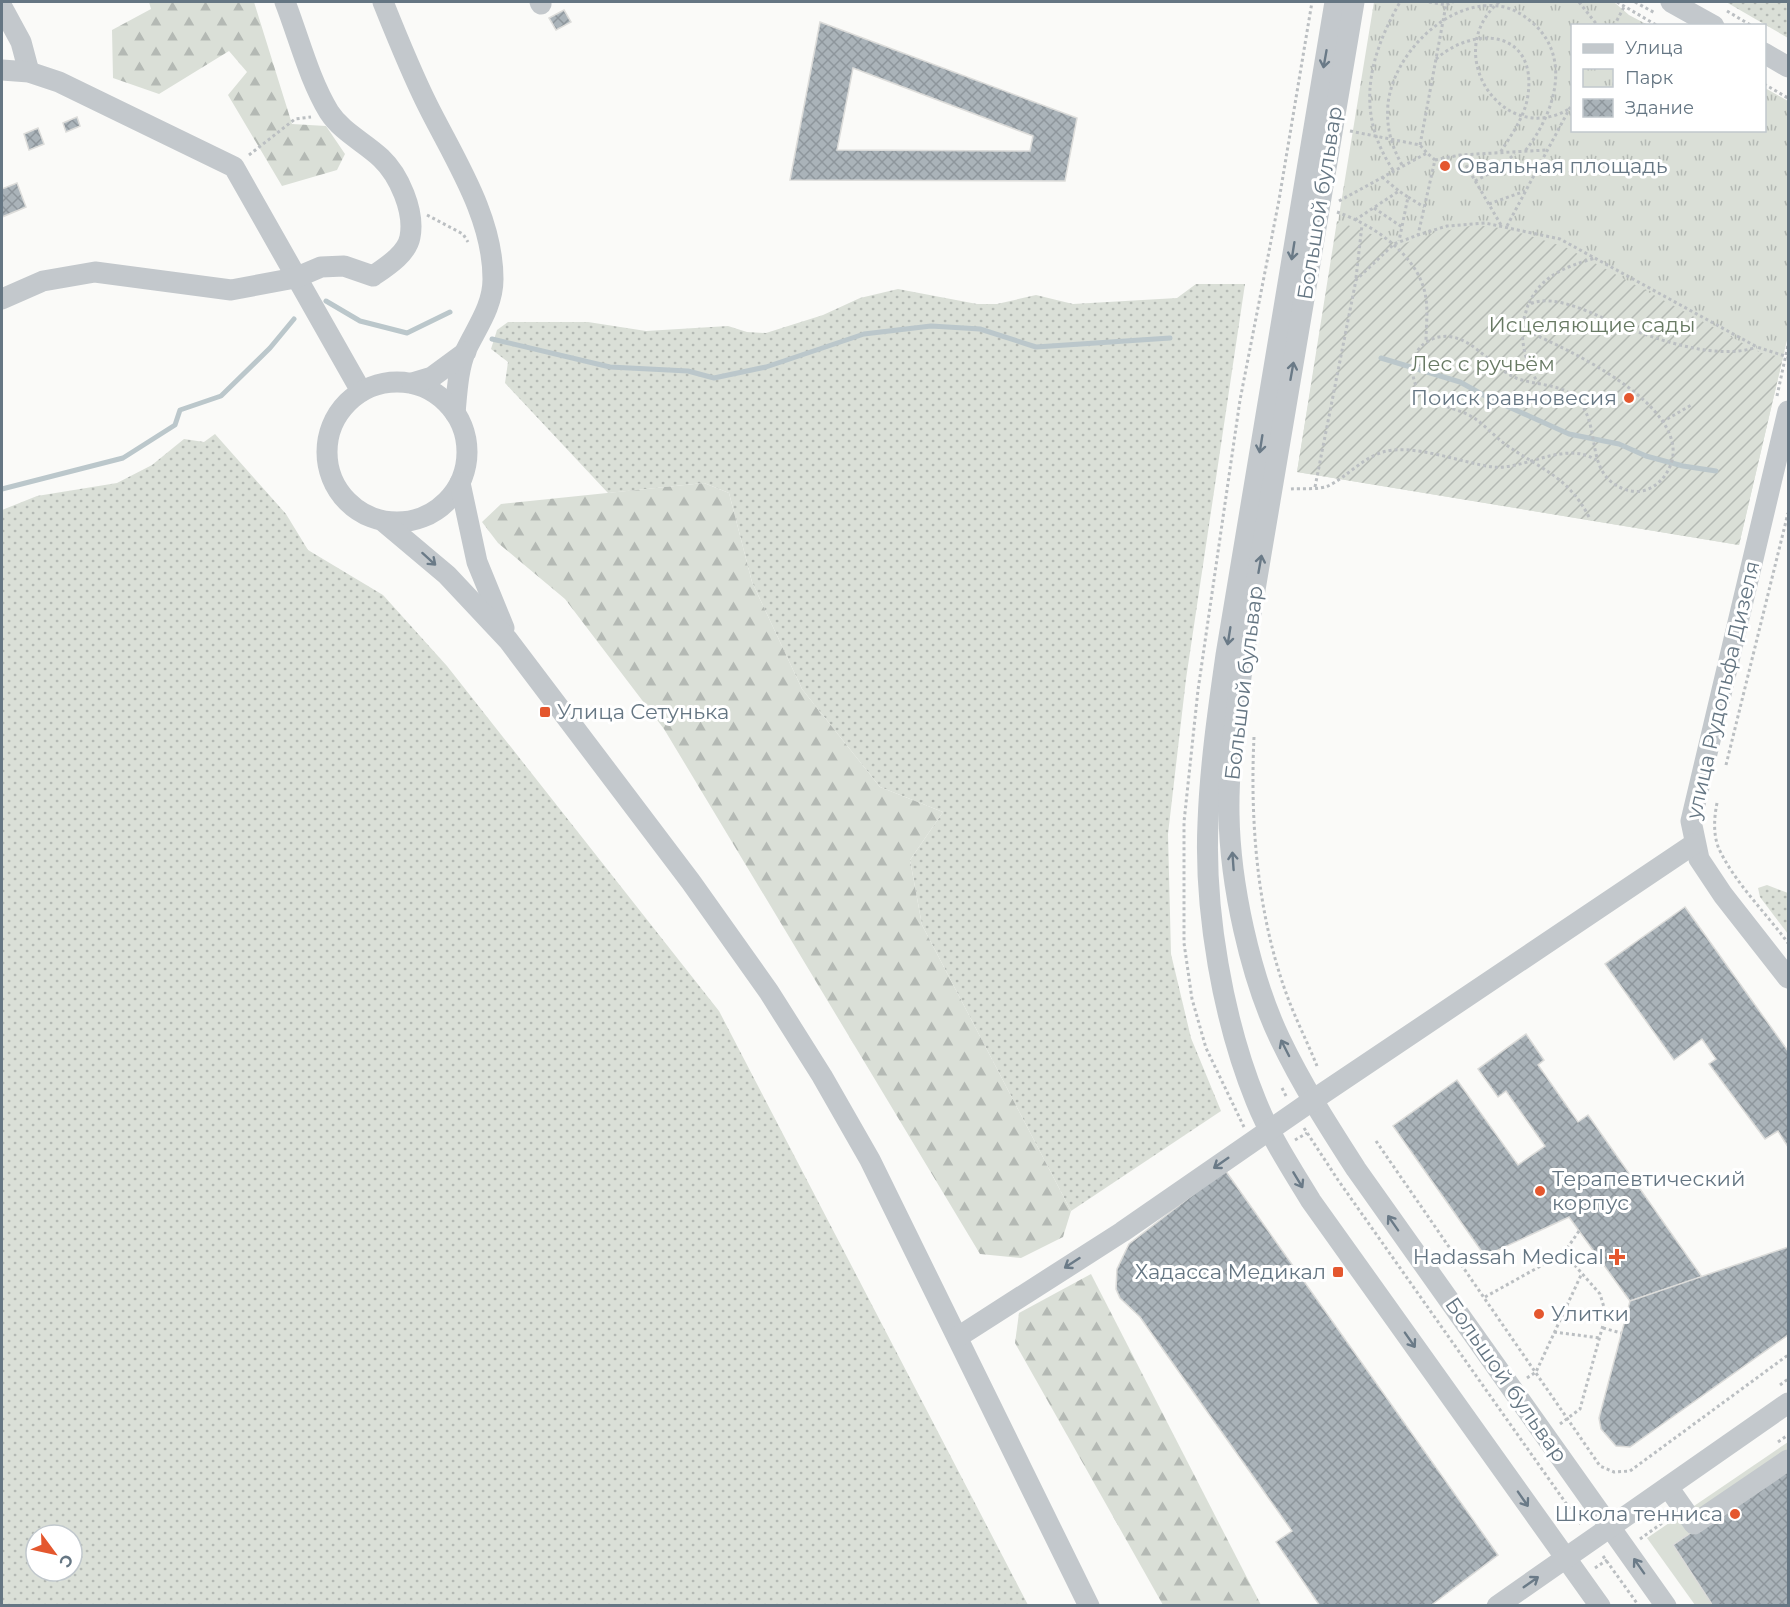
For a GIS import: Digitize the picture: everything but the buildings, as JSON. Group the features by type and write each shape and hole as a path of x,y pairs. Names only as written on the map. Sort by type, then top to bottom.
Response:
{"street":[{"path":"2,299 43,281 95,272 231,290 295,278 321,267 344,266 373,276 395,261 411,238 409,214 399,181 381,158 331,115 322,100 285,2"},
{"path":"383,2 426,104 471,189 491,247 493,281 490,298 484,317 466,352 459,376 455,413"},
{"name":"Большой бульвар","path":"1335,2 1226,656 1212,757 1207,825 1215,943 1225,999 1255,1100 1260,1136 1280,1149 1311,1201 1579,1579 1600,1605"},
{"name":"Большой бульвар","path":"1354,2 1244,655 1231,753 1229,815 1234,876 1245,931 1279,1038 1312,1100 1369,1188 1611,1526 1634,1543 1666,1605"},
{"path":"1671,2 1718,16"},
{"path":"2,7 21,42 29,72"},
{"path":"1766,54 1788,67"},
{"path":"2,70 29,72 59,82 234,167 361,391"},
{"path":"412,383 432,377 466,352"},
{"path":"384,522 405,522 427,515 447,502 460,483 466,463 466,441 455,413 444,399 429,389 412,383 395,381 377,384 361,391 344,405 332,422 327,443 327,464 334,485 346,502 364,514 384,522 447,574 508,640 691,882 769,992 822,1076 870,1160 1089,1605"},
{"name":"улица Рудольфа Дизеля","path":"1788,411 1694,800 1691,821 1694,844 1699,859 1723,896 1788,978"},
{"path":"460,483 477,562 508,640"},
{"path":"958,1337 1122,1232 1312,1100 1694,844"},
{"path":"1497,1605 1788,1402"},
{"path":"1668,1487 1694,1524 1788,1460"}],"path":[{"path":"1260,1136 1235,1110 1206,1048 1192,999 1184,943 1184,822 1196,701 1240,400 1279,200 1312,2"},
{"path":"1394,170 1379,149 1370,116 1373,69 1383,34 1400,2"},
{"path":"1429,2 1446,5 1453,2"},
{"path":"1499,2 1484,19 1476,38 1475,58 1483,84 1500,104 1522,115 1547,116 1569,109"},
{"path":"1579,2 1596,24"},
{"path":"1617,2 1654,24"},
{"path":"1420,145 1446,5"},
{"path":"1402,165 1390,139 1388,102 1393,84 1422,38 1443,21 1466,9 1495,6 1511,9 1528,18 1539,28 1552,50 1556,64 1555,93 1547,116 1525,152"},
{"path":"1615,24 1624,7"},
{"path":"1718,16 1745,24"},
{"path":"1436,59 1450,48 1476,38 1500,39 1521,53 1529,78 1528,95 1522,115 1500,153"},
{"path":"1766,85 1788,98"},
{"path":"1507,226 1571,106"},
{"path":"234,167 295,119 331,115"},
{"path":"1348,130 1420,145 1435,160"},
{"path":"1435,160 1460,155 1547,150"},
{"path":"1475,181 1494,171 1517,152"},
{"path":"1336,202 1427,153"},
{"path":"1460,155 1501,225"},
{"path":"1418,234 1435,160"},
{"path":"1382,176 1399,191 1425,207"},
{"path":"1488,204 1526,190"},
{"path":"1355,220 1399,191"},
{"path":"1399,241 1408,197"},
{"path":"1374,208 1402,227"},
{"path":"1334,211 1355,220 1394,244 1417,273 1426,298 1426,341"},
{"path":"409,214 431,214 463,234 469,244"},
{"path":"1356,280 1394,244 1418,234 1447,226 1485,223 1507,226 1560,238 1757,347 1788,357"},
{"path":"1315,487 1356,280 1362,224"},
{"path":"1538,383 1527,363 1522,345 1522,325 1528,305 1541,283 1554,273 1595,257"},
{"path":"1528,305 1536,301 1550,301 1576,307 1641,332 1708,349 1736,352 1757,347"},
{"path":"1522,325 1529,332 1612,374 1638,395 1662,422 1673,445 1672,459 1661,481 1651,488 1629,491 1618,487 1603,475 1596,460 1591,427 1579,401 1569,392 1518,379 1505,372 1465,340 1448,335 1426,341 1415,355 1412,365 1416,388 1431,401 1473,417 1506,445 1565,483 1580,499 1589,517"},
{"path":"1662,422 1693,404"},
{"path":"1288,489 1326,486 1384,452 1400,451 1456,458 1493,467 1574,453 1588,455 1596,460"},
{"path":"1723,773 1788,513"},
{"path":"1719,793 1714,821 1719,848 1738,879 1788,943"},
{"path":"1708,821 1715,851 1735,882 1786,948"},
{"path":"1235,1110 1301,1079"},
{"path":"1280,1149 1325,1121"},
{"path":"1307,1133 1639,1605"},
{"path":"1376,1141 1600,1466 1614,1472 1630,1471 1788,1355"},
{"path":"1485,1297 1564,1253 1580,1231"},
{"path":"1560,1424 1580,1408 1606,1314 1600,1294 1564,1253"},
{"path":"1527,1378 1536,1372 1582,1273"},
{"path":"1603,1329 1621,1333"},
{"path":"1554,1332 1600,1338"},
{"path":"1579,1579 1634,1543"}],"green space":[{"path":"149,2 254,2 292,124 326,126 345,154 337,170 282,186 228,95 247,72 229,51 159,94 113,78 112,30 151,9"},
{"name":"Исцеляющие сады","path":"1374,2 1614,2 1629,15 1646,24 1571,24 1571,132 1766,132 1766,89 1788,101 1788,336 1739,545 1297,472"},
{"path":"1726,2 1788,2 1788,38"},
{"name":"Лес с ручьём","path":"1337,221 1400,245 1434,233 1475,225 1508,229 1565,247 1761,353 1783,357 1739,545 1297,472"},
{"path":"1196,284 1245,284 1186,679 1168,834 1171,954 1191,1038 1221,1111 1071,1211 922,925 910,860 943,812 880,787 802,689 752,582 729,493 704,483 608,493 505,383 508,362 491,349 497,330 508,322 588,322 646,331 728,326 747,332 766,333 823,315 860,298 898,289 977,304 997,304 1036,295 1073,304 1177,298"},
{"path":"215,434 286,514 308,550 383,595 447,666 719,1011 1028,1605 2,1605 2,510 37,496 117,483 152,465 184,439 204,442"},
{"path":"704,483 729,493 752,582 802,689 880,787 943,812 910,860 922,925 1071,1211 1063,1237 1021,1258 980,1254 664,729 565,599 498,543 482,522 501,504"},
{"path":"1767,885 1788,893 1788,934 1760,897 1758,888"},
{"path":"1091,1274 1261,1605 1163,1605 1015,1343 1019,1313"},
{"name":"Школа тенниса","path":"1788,1442 1788,1605 1695,1605 1647,1538"}],"waterway":[{"path":"326,301 360,321 407,333 450,312"},
{"path":"2,489 123,458 175,425 180,410 221,396 270,348 294,319"},
{"path":"492,339 610,367 688,371 714,378 766,367 864,334 931,326 980,329 1036,347 1170,338"},
{"path":"1381,358 1460,382 1489,398 1569,434 1619,444 1646,456 1683,466 1716,471"}],"place":[{"name":"Овальная площадь","path":"1445,166"},
{"name":"Поиск равновесия","path":"1629,398"},
{"name":"Улица Сетунька","path":"545,712"},
{"name":"Терапевтический корпус","path":"1540,1191"},
{"name":"Hadassah Medical","path":"1617,1257"},
{"name":"Хадасса Медикал","path":"1338,1272"},
{"name":"Улитки","path":"1539,1314"},
{"name":"Школа тенниса","path":"1735,1514"}]}
